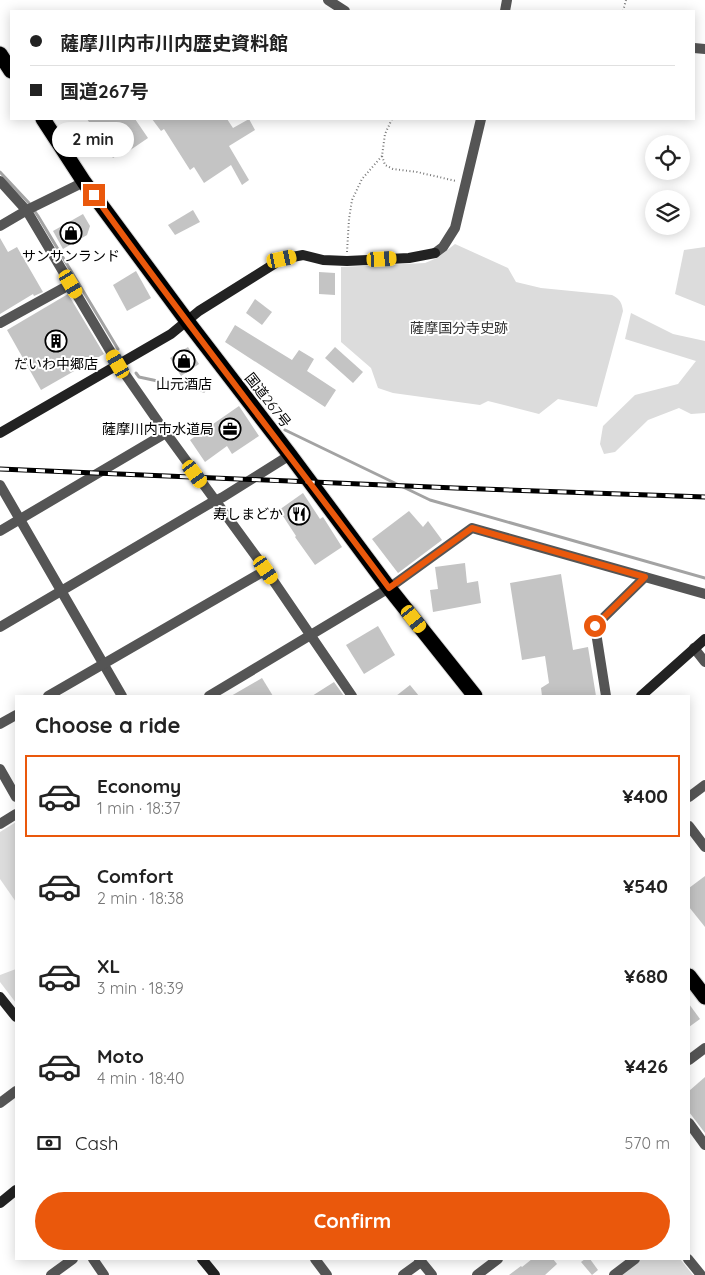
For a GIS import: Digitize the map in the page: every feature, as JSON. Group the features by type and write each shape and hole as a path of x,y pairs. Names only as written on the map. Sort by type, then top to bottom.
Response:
{"highway":[{"path":"0,54 10,69"},
{"name":"国道267号","path":"44,120 84,182 186,322 290,454 389,588 474,695"},
{"path":"690,977 705,998"}],"street":[{"path":"328,0 343,10"},
{"path":"0,433 171,334 199,311 282,259 302,255 323,260 347,261 409,258 435,253 443,247 455,228 481,120"},
{"path":"0,181 30,209 118,364 266,570 351,695"},
{"path":"0,226 84,182"},
{"path":"0,323 71,284"},
{"path":"0,531 166,433"},
{"path":"0,627 215,501 290,454"},
{"path":"0,485 121,695"},
{"path":"212,695 389,588 472,528 705,594"},
{"path":"50,695 266,570"},
{"path":"606,695 595,626 645,577"},
{"path":"643,695 705,638"},
{"path":"694,648 705,662"},
{"path":"0,724 15,716"},
{"path":"0,769 15,795"},
{"path":"690,796 705,785"},
{"path":"0,824 15,815"},
{"path":"690,827 705,847"},
{"path":"0,997 15,1017"},
{"path":"690,1059 705,1048"},
{"path":"0,1103 15,1092"},
{"path":"690,1125 705,1145"},
{"path":"0,1203 15,1191"},
{"path":"52,1275 72,1260"},
{"path":"93,1260 104,1275"},
{"path":"203,1260 215,1275"},
{"path":"315,1260 327,1275"},
{"path":"404,1275 420,1260 432,1275"},
{"path":"477,1275 497,1260"},
{"path":"614,1275 634,1260"},
{"path":"689,1260 701,1275"}],"path":[{"path":"392,120 385,134 382,156 385,165 393,169 417,172 465,184"},
{"path":"347,261 352,200 362,179 382,156"}],"green space":[{"name":"薩摩国分寺史跡","path":"455,244 508,268 516,282 541,288 612,295 619,300 623,311 597,407 558,399 539,414 488,401 480,405 393,393 378,388 371,368 341,342 341,267 425,263 437,258"},
{"path":"705,247 705,306 675,294 684,250"},
{"path":"631,313 673,334 705,341 705,413 691,414 679,408 648,420 615,452 604,454 600,444 603,426 635,395 678,384 696,361 625,339"},
{"path":"15,823 15,901 0,879 0,832"},
{"path":"15,969 15,1002 0,982 0,975"},
{"path":"641,1260 681,1260 693,1275 620,1275"}],"building":[{"path":"88,120 136,120 148,138 126,153 125,150 113,158"},
{"path":"153,120 228,120 233,128 250,120 255,130 229,146 249,180 242,185 231,165 204,183 194,167 190,170 164,129 161,131"},
{"path":"193,210 200,222 175,235 168,225"},
{"name":"サンサンランド","path":"83,214 90,226 87,235 63,249 53,231"},
{"path":"0,238 8,252 17,247 43,292 34,296 33,294 0,314"},
{"path":"136,271 151,298 127,311 113,285"},
{"path":"319,272 335,273 335,295 319,294"},
{"name":"だいわ中郷店","path":"68,294 104,354 41,390 7,330"},
{"path":"255,299 272,312 262,325 246,313"},
{"path":"235,325 292,360 299,350 314,359 307,371 336,390 325,407 225,342"},
{"name":"山元酒店","path":"188,347 199,364 181,376 170,358"},
{"path":"335,347 363,372 353,383 325,358"},
{"path":"239,406 259,436 232,454 227,446 205,462 190,440"},
{"path":"303,493 320,519 323,517 342,547 315,565 279,510"},
{"path":"409,511 423,527 428,521 442,540 398,573 372,539"},
{"path":"465,563 467,583 478,581 481,603 433,612 430,590 438,589 435,567"},
{"path":"561,574 573,650 588,647 596,695 542,695 541,688 549,683 545,656 522,660 510,583"},
{"path":"378,626 395,655 364,674 346,645"},
{"path":"262,678 272,695 233,695"},
{"path":"334,682 343,695 314,695"},
{"path":"410,685 418,695 397,695"},
{"path":"705,876 705,927 690,908 690,887"},
{"path":"690,1005 700,1019 690,1026"},
{"path":"705,1077 705,1133 690,1113 690,1090"},
{"path":"531,1260 554,1260 557,1264 545,1275 509,1275"},
{"path":"591,1260 598,1270 592,1275 581,1262"}],"waterway":[{"path":"0,172 29,203 38,216 118,349"},
{"path":"136,373 139,377 204,391"},
{"path":"285,430 430,500 705,578"}],"railway":[{"path":"0,469 705,497"}],"place":[{"name":"サンサンランド","path":"71,233"},
{"name":"だいわ中郷店","path":"56,341"},
{"name":"山元酒店","path":"184,361"},
{"name":"薩摩川内市水道局","path":"230,429"},
{"name":"寿しまどか","path":"299,514"}],"route":[{"path":"94,195 186,322 290,454 389,588 472,528 645,577 595,626"}]}
